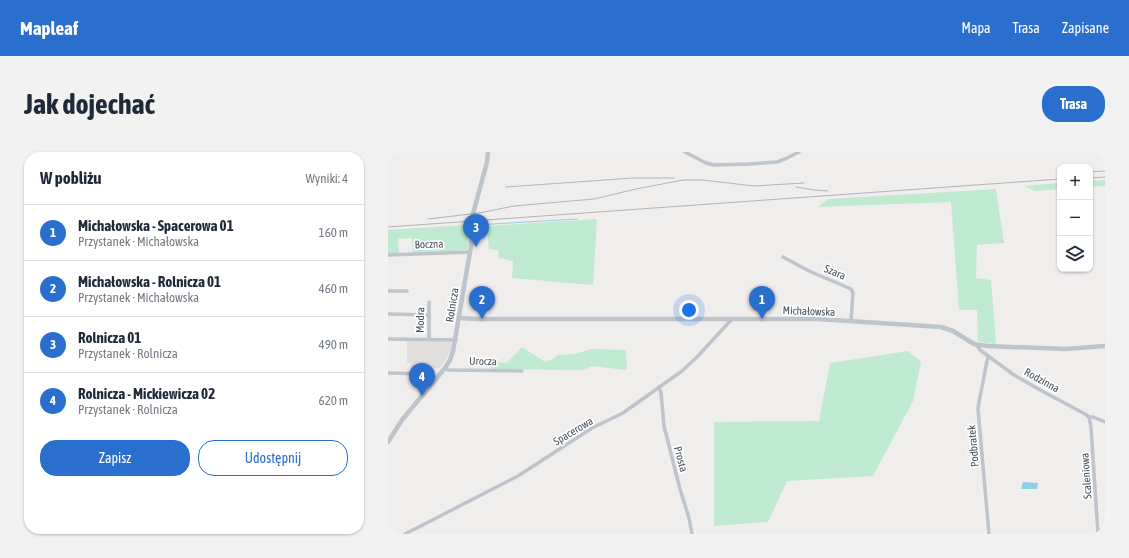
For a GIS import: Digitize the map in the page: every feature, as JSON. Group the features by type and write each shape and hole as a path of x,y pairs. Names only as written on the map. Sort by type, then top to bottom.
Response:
{"street":[{"name":"Rolnicza","path":"388,442 402,420 445,368 452,356 456,340 470,252 472,216 486,165 488,152"},
{"path":"685,152 706,163 714,165 777,162 799,152"},
{"name":"Boczna","path":"388,255 470,252"},
{"name":"Szara","path":"783,257 809,271 851,289 853,293 851,321"},
{"path":"388,291 407,292"},
{"name":"Modra","path":"429,302 429,339"},
{"path":"388,314 429,315"},
{"name":"Michałowska","path":"459,318 818,319 941,327 953,331 976,344 1000,347 1066,349 1105,346"},
{"name":"Spacerowa","path":"405,534 518,476 592,428 623,413 675,376 697,357 732,319"},
{"path":"388,339 456,340"},
{"name":"Rodzinna","path":"976,344 980,350 1014,375 1089,417 1105,422"},
{"name":"Podbratek","path":"988,356 978,409 989,534"},
{"name":"Urocza","path":"445,368 448,370 522,371"},
{"path":"388,373 429,374 437,378"},
{"name":"Prosta","path":"659,387 661,393 665,433 689,518 692,534"},
{"name":"Scaleniowa","path":"1089,417 1095,471 1098,534"}],"shaded area":[{"path":"407,341 450,342 452,346 448,356 440,368 411,367 411,363 407,363"}],"green space":[{"path":"1105,180 1105,186 1093,187 1093,181"},
{"path":"1057,183 1057,189 1035,191 1024,186"},
{"path":"996,189 1004,243 977,245 976,278 991,280 996,344 978,341 977,310 959,310 951,202 818,207 828,199"},
{"path":"597,219 593,285 512,278 513,261 499,258 498,250 489,249 487,226"},
{"path":"465,225 464,232 469,232 468,248 466,250 413,252 412,238 398,239 399,253 388,253 388,230"},
{"path":"522,347 545,362 558,355 575,354 592,349 626,350 627,370 592,366 583,370 491,369 491,361 506,363"},
{"path":"908,351 921,362 913,401 873,476 787,481 768,522 714,526 714,422 819,421 830,363"}],"water":[{"path":"1023,482 1038,483 1037,489 1021,489"}],"waterway":[{"path":"476,225 577,219"}],"railway":[{"path":"1093,172 1105,171"},
{"path":"1093,178 1105,177"},
{"path":"506,187 633,178 674,178"},
{"path":"388,227 1057,179"},
{"path":"428,219 479,213 514,206 594,199 683,180 703,180 754,186 804,183"},
{"path":"796,187 828,191"}],"place":[{"name":"Rolnicza 01","path":"476,247"},
{"name":"Michałowska - Rolnicza 01","path":"482,319"},
{"name":"Michałowska - Spacerowa 01","path":"762,319"},
{"name":"Rolnicza - Mickiewicza 02","path":"422,396"}]}
